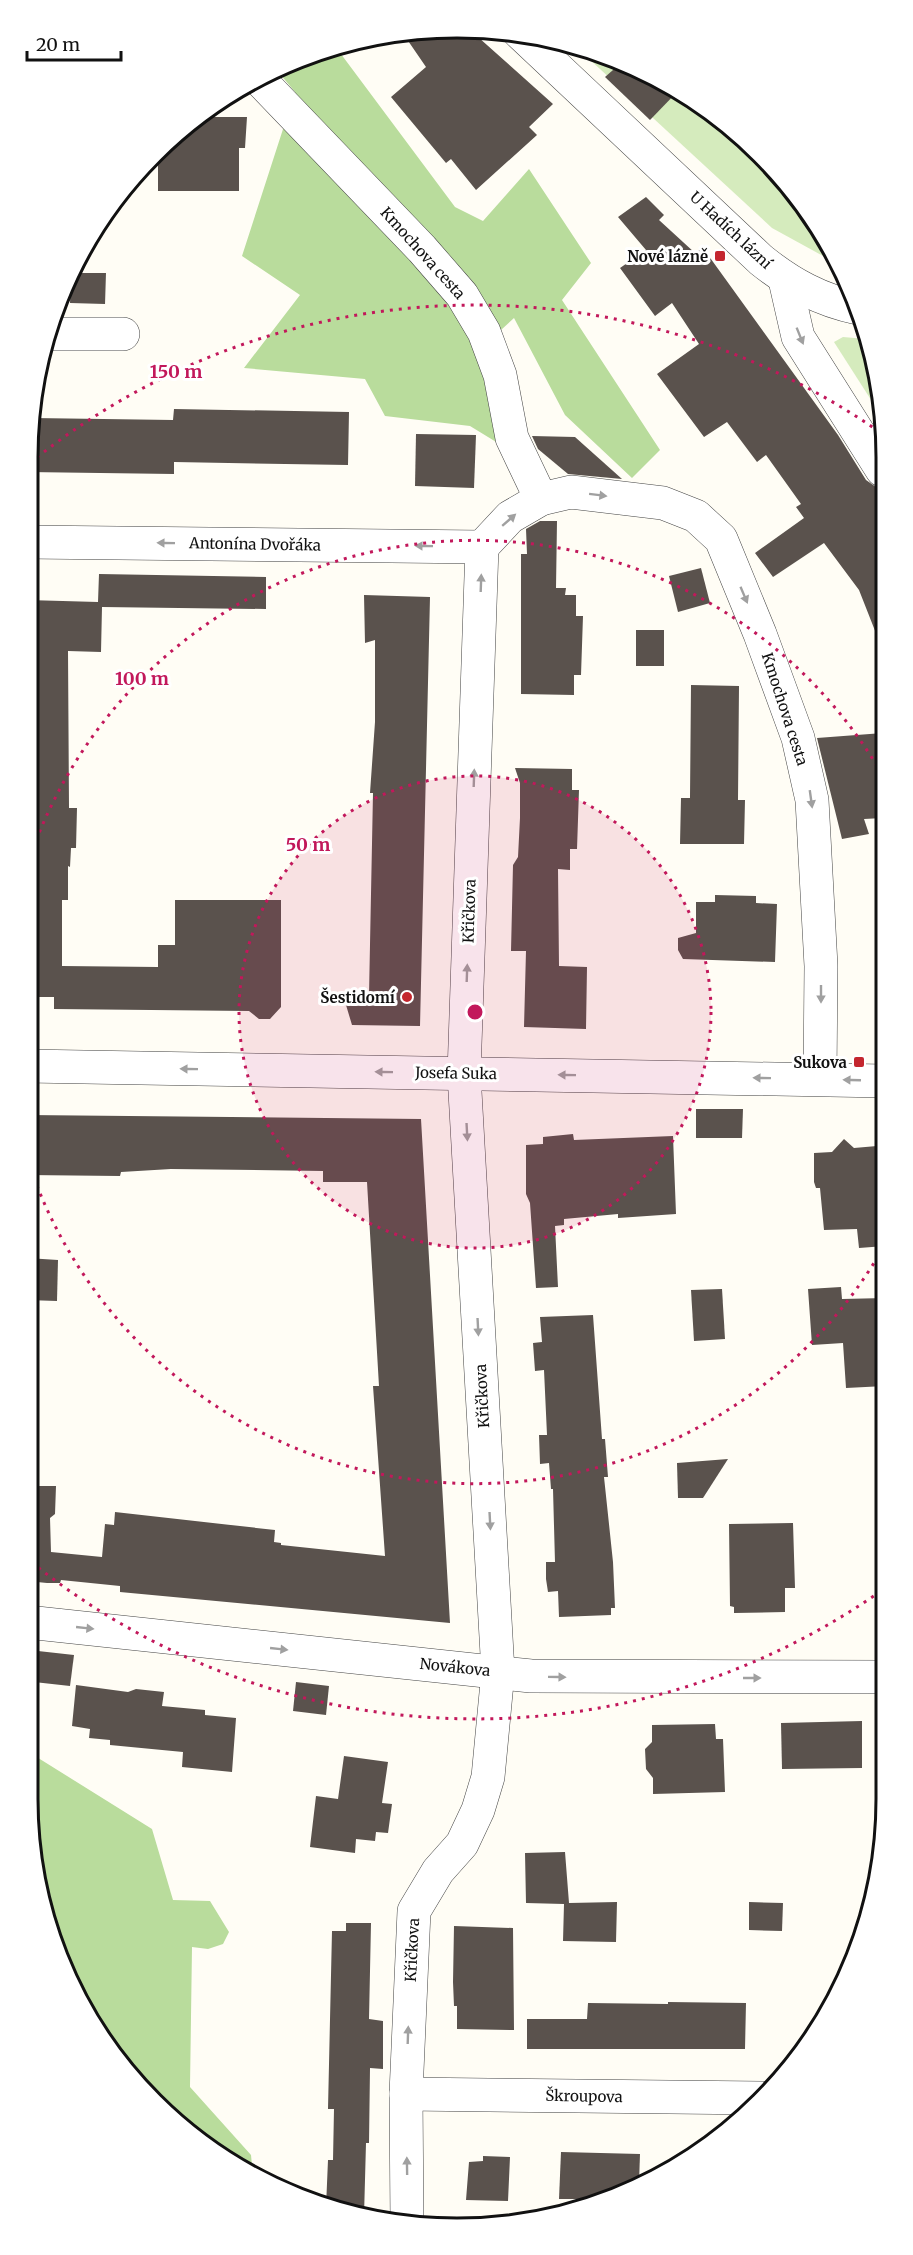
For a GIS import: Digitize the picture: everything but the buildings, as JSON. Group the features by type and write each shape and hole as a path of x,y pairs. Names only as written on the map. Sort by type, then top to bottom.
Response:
{"street":[{"name":"U Hadích lázní","path":"533,45 740,241 785,280 798,337 876,461"},
{"name":"Kmochova cesta","path":"264,85 422,249 462,295 484,332 500,375 512,438 541,499"},
{"path":"785,280 828,302 847,306"},
{"path":"56,334 123,334"},
{"name":"Kmochova cesta","path":"482,547 510,517 541,499 571,492 663,503 696,516 721,539 760,634 798,738 812,800 821,966 820,1079"},
{"name":"Antonína Dvořáka","path":"38,542 482,547"},
{"name":"Křičkova","path":"407,2215 406,2094 414,1911 438,1871 462,1844 478,1810 488,1777 498,1672 464,1074 482,547"},
{"name":"Josefa Suka","path":"38,1066 876,1081"},
{"name":"Novákova","path":"38,1623 531,1676 876,1677"},
{"name":"Škroupova","path":"406,2094 750,2098"}],"green space":[{"path":"341,54 455,207 483,221 529,169 591,263 562,300 660,450 632,478 565,415 514,318 478,351 506,448 470,426 385,416 365,379 244,368 300,295 242,256 295,92 282,76"},
{"path":"590,60 617,69 666,94 712,124 733,141 772,180 789,201 824,257 772,228"},
{"path":"843,337 858,338 872,401 834,342"},
{"path":"38,1758 152,1829 173,1900 210,1901 229,1932 223,1944 208,1949 192,1947 190,2087 251,2155 252,2164 201,2131 160,2095 124,2054 81,1984 60,1933 46,1880 38,1826"}],"place":[{"name":"Nové lázně","path":"720,256"},
{"name":"Šestidomí","path":"407,997"},
{"name":"Sukova","path":"859,1062"}]}
